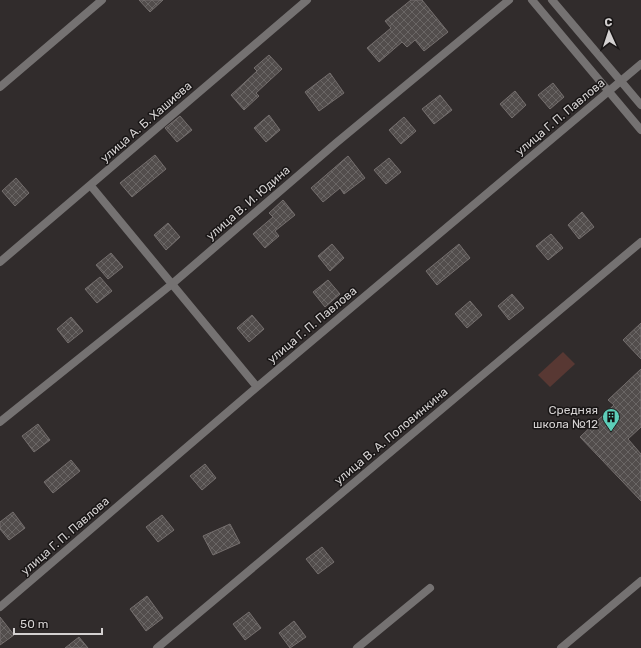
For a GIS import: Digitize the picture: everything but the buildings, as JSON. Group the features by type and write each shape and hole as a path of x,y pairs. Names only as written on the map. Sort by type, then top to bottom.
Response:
{"street":[{"path":"0,87 102,0"},
{"name":"улица А. Б. Хашиева","path":"0,262 91,186 307,0"},
{"name":"улица В. И. Юдина","path":"0,422 172,284 336,143 510,0"},
{"path":"532,0 641,130"},
{"path":"552,0 641,105"},
{"name":"улица Г. П. Павлова","path":"0,607 257,387 641,64"},
{"path":"91,186 257,387"},
{"name":"улица В. А. Половинкина","path":"157,648 641,242"},
{"path":"561,648 641,581"},
{"path":"357,648 430,588"}],"shaded area":[{"path":"563,352 575,364 550,387 538,375"}],"place":[{"name":"Средняя школа №12","path":"611,432"}]}
